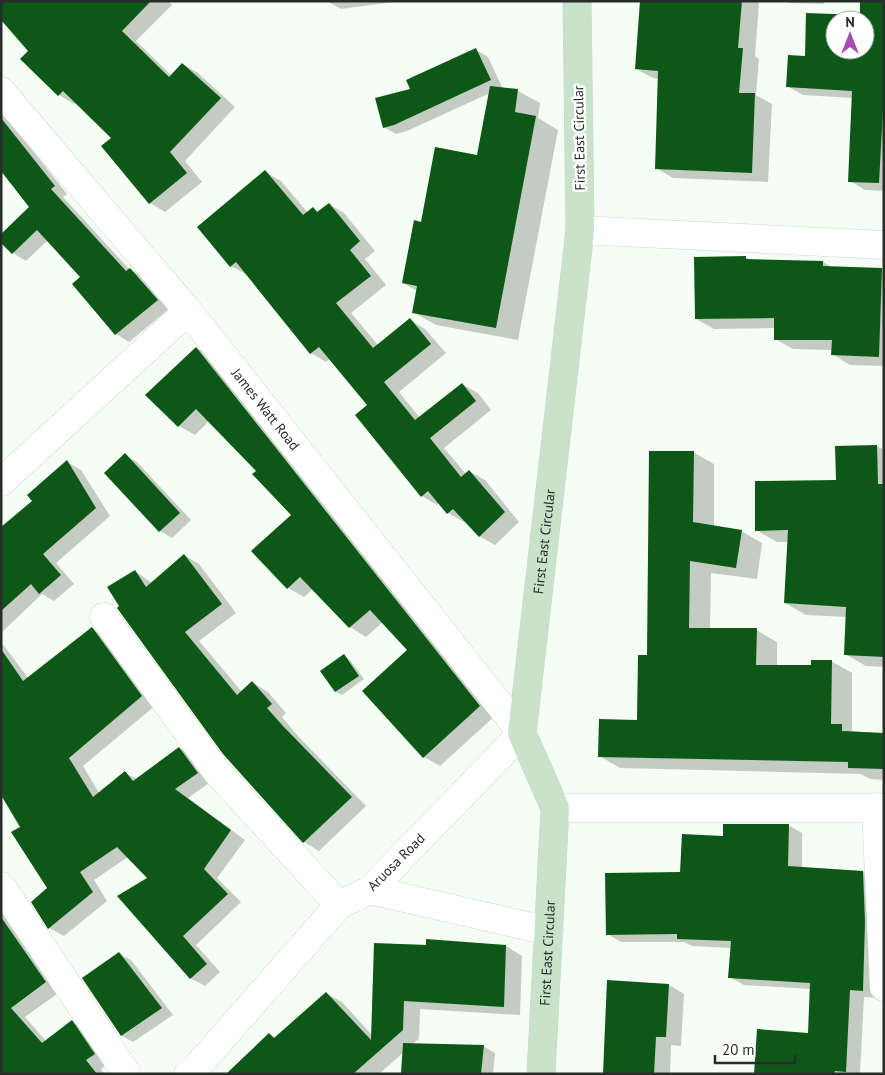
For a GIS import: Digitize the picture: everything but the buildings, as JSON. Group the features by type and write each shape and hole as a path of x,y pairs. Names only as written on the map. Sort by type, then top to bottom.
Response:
{"street":[{"name":"First East Circular","path":"541,1074 555,808 522,733 580,230 577,1"},
{"name":"James Watt Road","path":"1,90 188,311 522,733"},
{"path":"580,230 884,245"},
{"path":"1,482 188,311"},
{"path":"104,617 217,772 339,905"},
{"name":"Aruosa Road","path":"188,1074 195,1069 339,905 370,890 522,733"},
{"path":"555,808 880,808 884,987"},
{"path":"1,886 127,1074"},
{"path":"370,890 549,931"}]}
